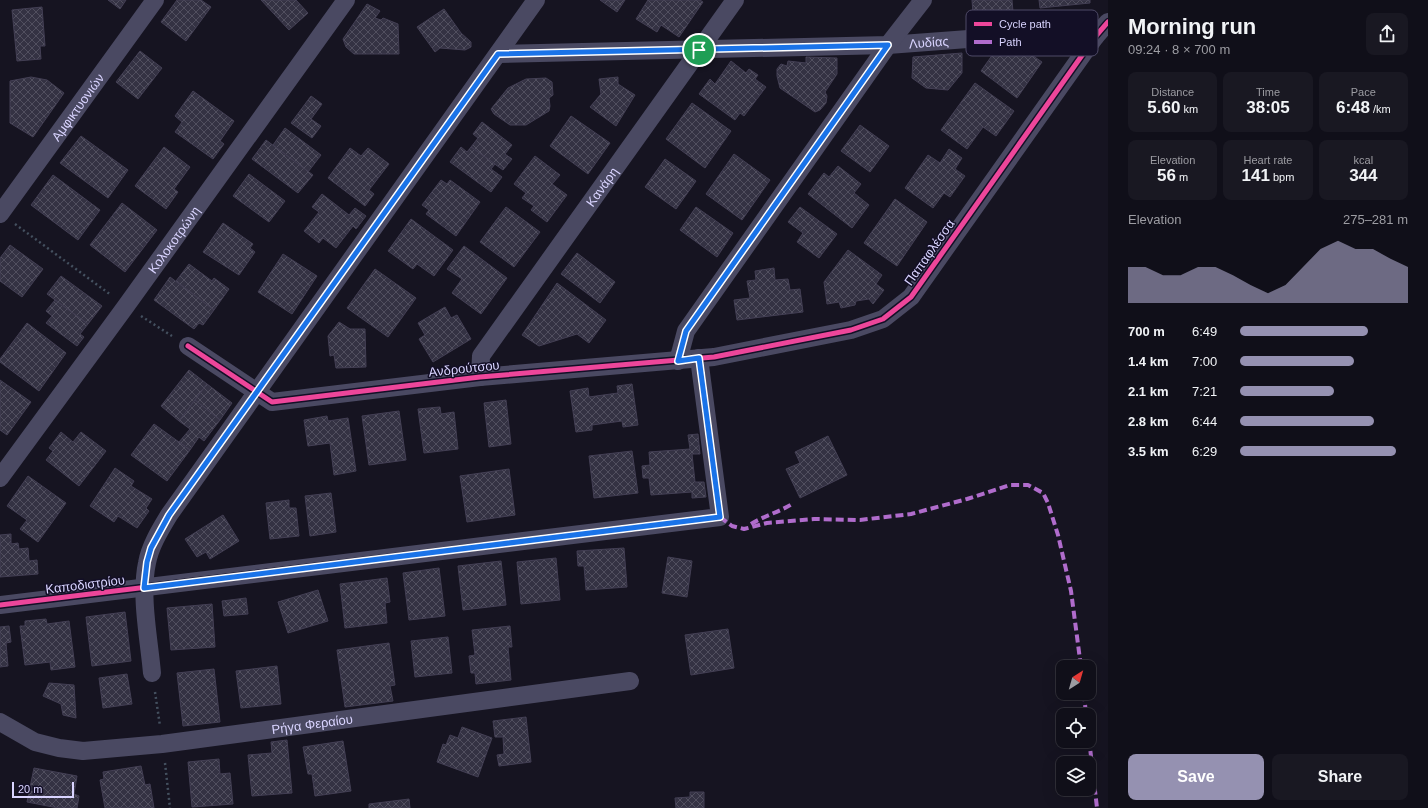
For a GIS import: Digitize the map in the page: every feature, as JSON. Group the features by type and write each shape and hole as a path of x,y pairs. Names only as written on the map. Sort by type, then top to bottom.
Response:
{"street":[{"name":"Αμφικτυονιών","path":"0,214 155,0"},
{"name":"Κολοκοτρώνη","path":"0,478 126,306 346,0"},
{"path":"152,673 144,588 147,562 151,548 169,515 536,0"},
{"name":"Κανάρη","path":"480,377 481,356 735,0"},
{"path":"678,361 686,331 888,45 923,0"},
{"name":"Παπαφλέσσα","path":"1098,34 1108,22"},
{"name":"Λυδίας","path":"498,54 888,45 966,39"},
{"name":"Παπαφλέσσα","path":"678,361 714,357 851,330 883,319 911,297 1082,56"},
{"name":"Ανδρούτσου","path":"188,346 272,402 480,377 678,361"},
{"name":"Καποδιστρίου","path":"0,605 720,517 699,358"},
{"name":"Ρήγα Φεραίου","path":"0,722 35,742 59,748 83,751 162,744 630,681"}],"path":[{"path":"0,214 126,306 188,346"}],"building":[{"path":"108,0 126,0 120,9"},
{"path":"177,0 201,0 211,7 186,41 161,22"},
{"path":"261,0 296,0 308,13 289,30"},
{"path":"600,0 625,0 617,12"},
{"path":"648,0 700,0 703,2 679,37 661,25 657,32 636,19"},
{"path":"972,0 1012,0 1013,10 973,10"},
{"path":"1039,0 1090,0 1090,3 1040,8"},
{"path":"367,4 380,11 375,18 381,20 383,18 398,24 399,54 354,54 346,47 343,39"},
{"path":"42,7 45,46 40,46 41,59 17,61 12,10"},
{"path":"444,9 461,33 471,42 471,47 465,50 440,48 435,52 417,27"},
{"path":"140,51 162,68 138,99 116,82"},
{"path":"962,53 962,73 948,90 926,88 912,78 913,57"},
{"path":"992,56 1033,56 1042,62 1017,98 981,71"},
{"path":"806,57 837,58 837,74 825,92 827,96 826,103 820,110 815,112 780,88 777,76 777,69 781,64 787,66 788,61 806,63"},
{"path":"731,61 746,73 749,69 758,75 755,79 766,87 744,116 740,113 735,120 699,94 710,79 715,84"},
{"path":"31,77 47,80 64,93 33,137 10,123 10,81"},
{"path":"618,77 618,84 635,95 616,126 590,107 601,94 599,79"},
{"path":"546,78 552,82 553,95 549,98 549,111 526,125 510,125 494,114 491,109 508,88 526,79"},
{"path":"975,83 1014,111 996,136 983,127 967,149 941,130"},
{"path":"193,91 234,121 220,141 224,144 213,159 175,132 182,122 175,116"},
{"path":"311,96 322,104 311,119 321,126 312,138 291,123"},
{"path":"692,103 731,131 705,168 666,139"},
{"path":"571,116 610,143 588,174 550,146"},
{"path":"482,122 512,145 505,154 512,159 503,170 471,147 478,138 473,134"},
{"path":"860,125 889,146 870,172 841,151"},
{"path":"285,128 321,155 308,172 273,145"},
{"path":"81,136 128,170 108,198 60,163"},
{"path":"266,140 313,175 298,193 252,159"},
{"path":"164,147 190,167 174,189 178,192 166,209 135,186"},
{"path":"461,147 467,152 471,147 495,164 491,169 502,177 491,192 450,162"},
{"path":"350,148 361,156 368,148 389,164 369,190 374,194 365,206 328,178"},
{"path":"949,149 962,158 955,169 965,176 950,197 944,193 933,208 905,188 928,155 940,163"},
{"path":"734,154 770,180 742,220 706,194"},
{"path":"535,156 560,175 552,184 567,195 547,222 531,210 534,206 522,198 526,193 514,184"},
{"path":"665,159 696,181 676,209 645,187"},
{"path":"838,166 861,184 854,193 869,205 852,228 808,194 824,173 829,177"},
{"path":"249,174 285,201 269,222 233,196"},
{"path":"53,175 100,210 78,240 31,205"},
{"path":"441,180 447,184 450,180 480,202 456,236 426,214 429,210 422,205"},
{"path":"322,194 349,215 355,208 366,216 356,229 353,226 336,248 323,238 319,243 304,231 319,212 312,207"},
{"path":"895,199 927,222 897,266 864,243"},
{"path":"122,203 157,230 125,272 90,245"},
{"path":"506,207 540,232 514,267 480,242"},
{"path":"696,207 733,233 717,257 680,230"},
{"path":"800,207 837,234 819,258 797,242 803,233 788,222"},
{"path":"411,219 453,250 434,276 417,264 413,269 388,251"},
{"path":"223,223 253,244 250,248 255,252 239,275 203,252"},
{"path":"10,245 43,269 22,297 0,281 0,258"},
{"path":"464,246 507,278 481,314 452,293 462,279 447,269"},
{"path":"848,250 882,275 876,284 884,290 873,304 869,299 856,301 855,305 841,308 839,302 827,304 824,282"},
{"path":"577,253 615,282 600,303 561,274"},
{"path":"283,254 317,276 292,314 258,292"},
{"path":"189,264 212,281 214,278 229,289 214,310 176,281"},
{"path":"774,268 775,280 788,279 790,290 800,289 803,312 737,320 734,300 750,298 747,281 756,280 755,271"},
{"path":"375,269 416,298 388,337 347,308"},
{"path":"61,276 102,306 88,324 47,294"},
{"path":"170,277 214,310 203,325 199,323 194,329 154,300"},
{"path":"557,283 606,320 589,343 577,334 539,346 522,335"},
{"path":"55,300 88,324 80,334 84,337 77,346 46,323 52,316 46,311"},
{"path":"445,307 451,318 457,315 471,339 433,362 419,339 425,335 418,323"},
{"path":"339,322 350,329 365,329 366,367 336,368 334,355 330,356 328,336"},
{"path":"27,323 66,353 39,391 0,362 0,359"},
{"path":"189,370 207,384 179,421 161,406"},
{"path":"0,380 31,402 7,435 0,430"},
{"path":"207,384 232,403 220,420 195,400"},
{"path":"632,384 638,425 623,427 622,421 592,425 592,430 576,432 570,391 588,388 589,397 618,393 617,386"},
{"path":"195,400 220,420 204,441 199,437 190,450 179,442 190,429 179,421"},
{"path":"506,400 511,444 489,447 484,403"},
{"path":"440,407 441,414 454,412 458,449 424,453 418,409"},
{"path":"399,411 406,460 369,465 362,416"},
{"path":"327,416 328,421 348,418 356,471 334,475 330,443 308,446 304,420"},
{"path":"154,424 190,450 167,481 131,455"},
{"path":"61,432 73,442 81,432 106,451 79,486 46,460 53,451 49,448"},
{"path":"698,434 700,454 692,454 695,482 704,482 706,497 692,498 692,492 651,495 649,478 643,478 642,466 650,465 649,452 690,449 688,435"},
{"path":"828,436 847,475 800,498 786,469 800,463 795,452"},
{"path":"632,451 638,493 594,498 589,456"},
{"path":"115,468 134,481 131,486 152,499 146,508 149,511 137,528 118,516 114,522 90,506"},
{"path":"509,469 515,515 467,522 460,476"},
{"path":"28,476 66,503 38,542 20,529 27,520 7,506"},
{"path":"331,493 336,532 310,536 305,496"},
{"path":"289,500 289,508 296,508 299,536 270,539 266,503"},
{"path":"223,515 239,541 210,559 206,552 197,557 185,539"},
{"path":"11,534 11,544 18,543 19,549 28,548 29,561 37,560 38,574 0,577 0,535"},
{"path":"624,548 627,587 586,590 584,566 578,566 577,551"},
{"path":"668,557 692,561 687,597 662,593"},
{"path":"556,558 560,600 521,604 517,562"},
{"path":"501,561 506,605 463,610 458,566"},
{"path":"439,568 445,616 409,620 403,573"},
{"path":"387,578 390,602 385,603 387,623 345,628 340,584"},
{"path":"318,590 328,621 288,633 278,602"},
{"path":"246,598 248,614 224,616 222,601"},
{"path":"212,604 215,647 171,650 167,608"},
{"path":"125,612 131,661 92,666 86,617"},
{"path":"46,619 47,624 69,621 75,667 51,670 50,662 25,665 20,626 25,626 25,621"},
{"path":"9,626 11,642 6,643 8,666 0,667 0,627"},
{"path":"510,626 512,647 508,647 511,680 476,684 475,673 471,673 469,656 475,655 472,630"},
{"path":"728,629 734,668 691,675 685,635"},
{"path":"448,637 452,673 415,677 411,641"},
{"path":"389,643 395,685 390,686 393,701 345,707 337,650"},
{"path":"277,666 281,704 241,708 236,671"},
{"path":"214,669 220,722 183,726 177,673"},
{"path":"127,674 132,704 103,708 99,678"},
{"path":"49,683 74,685 76,718 63,715 61,704 43,696"},
{"path":"526,717 531,762 499,766 497,755 504,754 503,737 495,737 493,721"},
{"path":"462,727 492,738 478,777 437,762 443,744 446,745 450,735 458,738"},
{"path":"287,740 292,793 252,796 248,755 272,753 271,742"},
{"path":"343,741 351,791 315,796 312,774 308,774 303,747"},
{"path":"219,759 220,774 230,773 233,804 192,807 188,762"},
{"path":"141,766 145,785 150,784 154,808 105,808 100,780 104,779 103,772"},
{"path":"34,768 77,776 74,794 79,796 77,808 58,808 27,802"},
{"path":"690,792 704,792 704,808 676,808 675,798 690,797"},
{"path":"409,799 410,808 369,808 369,804"}],"marked path":[{"path":"720,517 732,526 744,529 767,523 814,519 860,520 911,514 967,499 1010,485 1028,485 1043,493 1048,503 1058,535 1071,591 1080,660"},
{"path":"751,524 792,504"},
{"path":"1085,700 1085,708"},
{"path":"1090,748 1097,808"}],"cycle path":[{"path":"1098,34 1108,22"},
{"path":"188,346 272,402 480,377 714,357 851,330 883,319 911,297 1082,56"},
{"path":"0,605 720,517 699,358"}],"route":[{"path":"888,45 686,331 678,361 699,358 720,517 144,588 147,562 151,548 169,515 498,54 699,50 888,45"}]}
